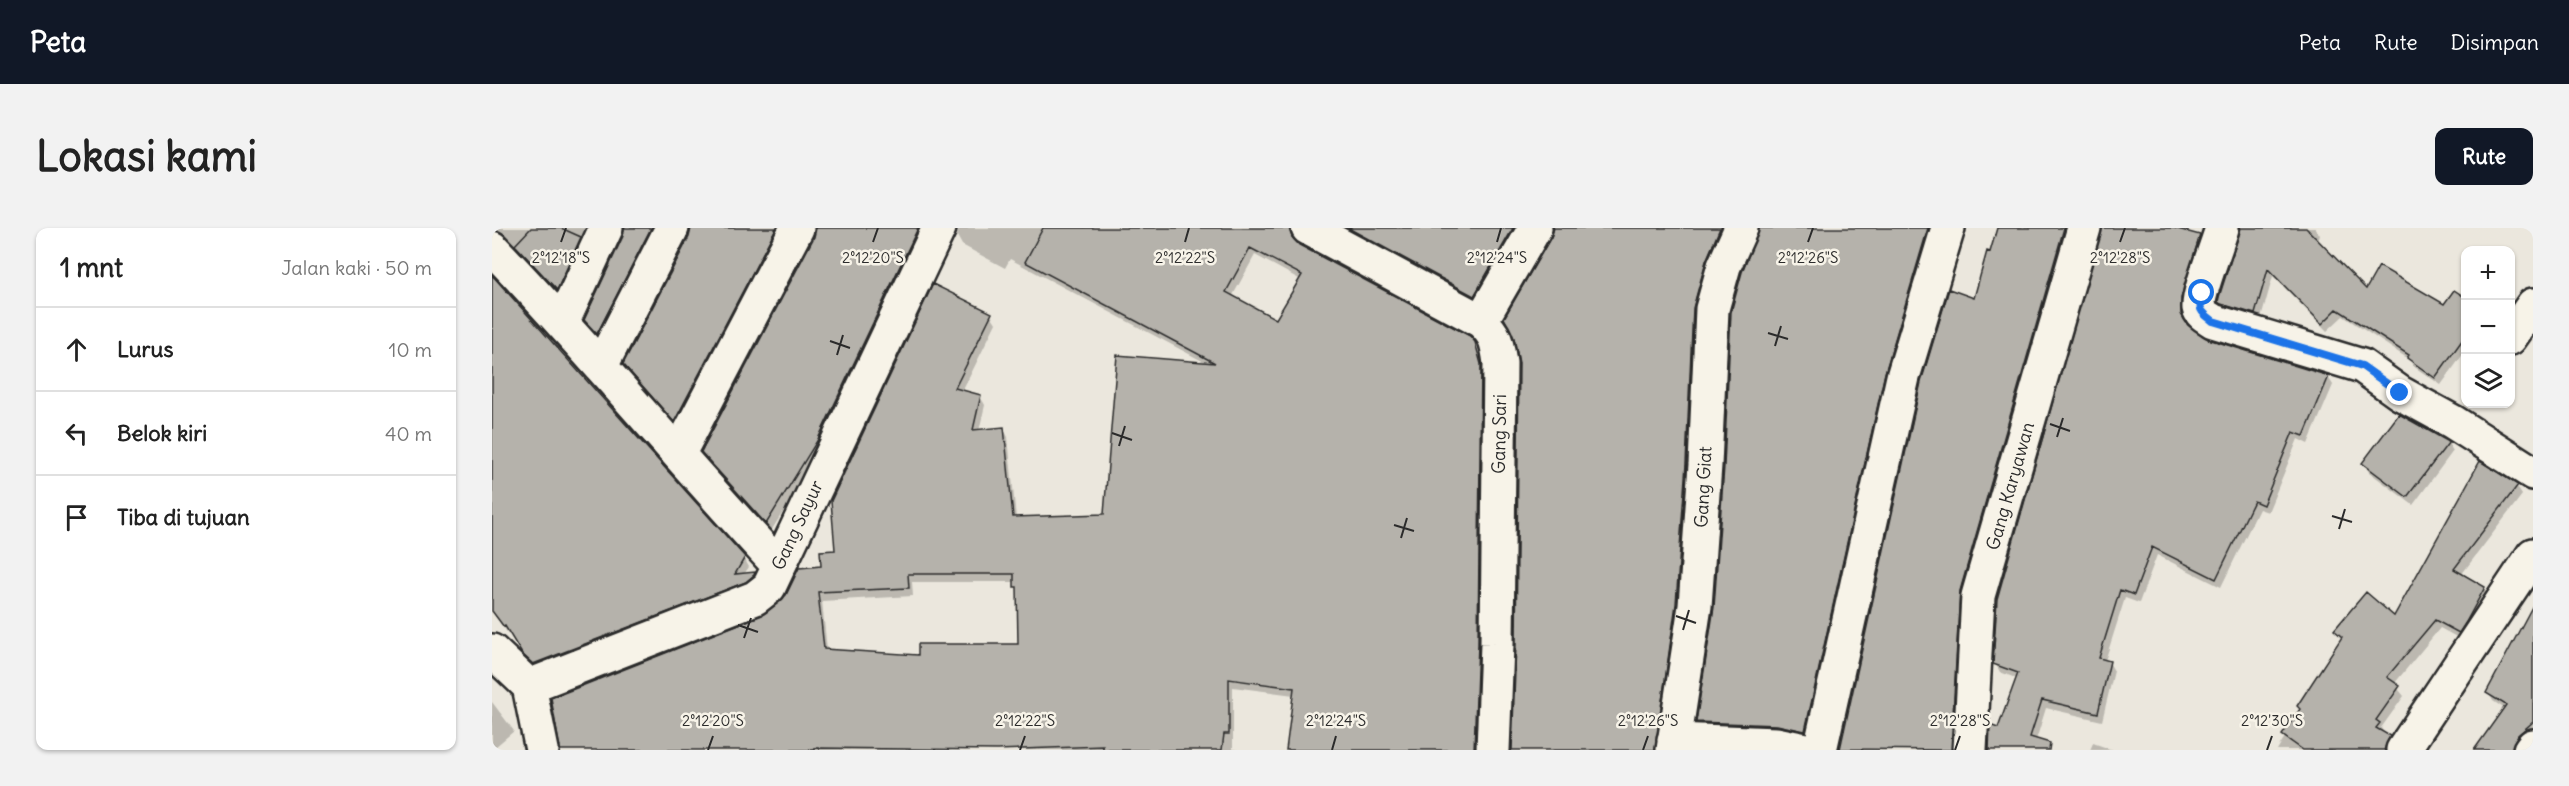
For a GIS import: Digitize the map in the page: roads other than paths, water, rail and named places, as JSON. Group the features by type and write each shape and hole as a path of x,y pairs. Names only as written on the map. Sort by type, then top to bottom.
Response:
{"street":[{"path":"563,321 606,228"},
{"path":"601,366 672,228"},
{"path":"679,453 797,228"},
{"name":"Gang Sayur","path":"529,686 755,598 769,587 939,228"},
{"path":"1325,232 1481,321 1535,228"},
{"name":"Gang Giat","path":"1673,745 1695,606 1705,465 1712,309 1724,266 1741,228"},
{"path":"1820,750 1903,377 1948,228"},
{"name":"Gang Karyawan","path":"1970,750 1978,596 2084,228"},
{"path":"2223,228 2199,307 2213,321 2362,366 2400,393 2459,413 2533,473"},
{"path":"492,248 563,321 637,410 679,453 778,565"},
{"path":"2515,332 2533,305"},
{"name":"Gang Sari","path":"1481,321 1493,333 1500,363 1497,644 1493,750"},
{"path":"2403,750 2533,555"},
{"path":"492,651 529,686 542,750"},
{"path":"1673,745 1776,744 1805,750"},
{"path":"2530,750 2533,746"}]}
